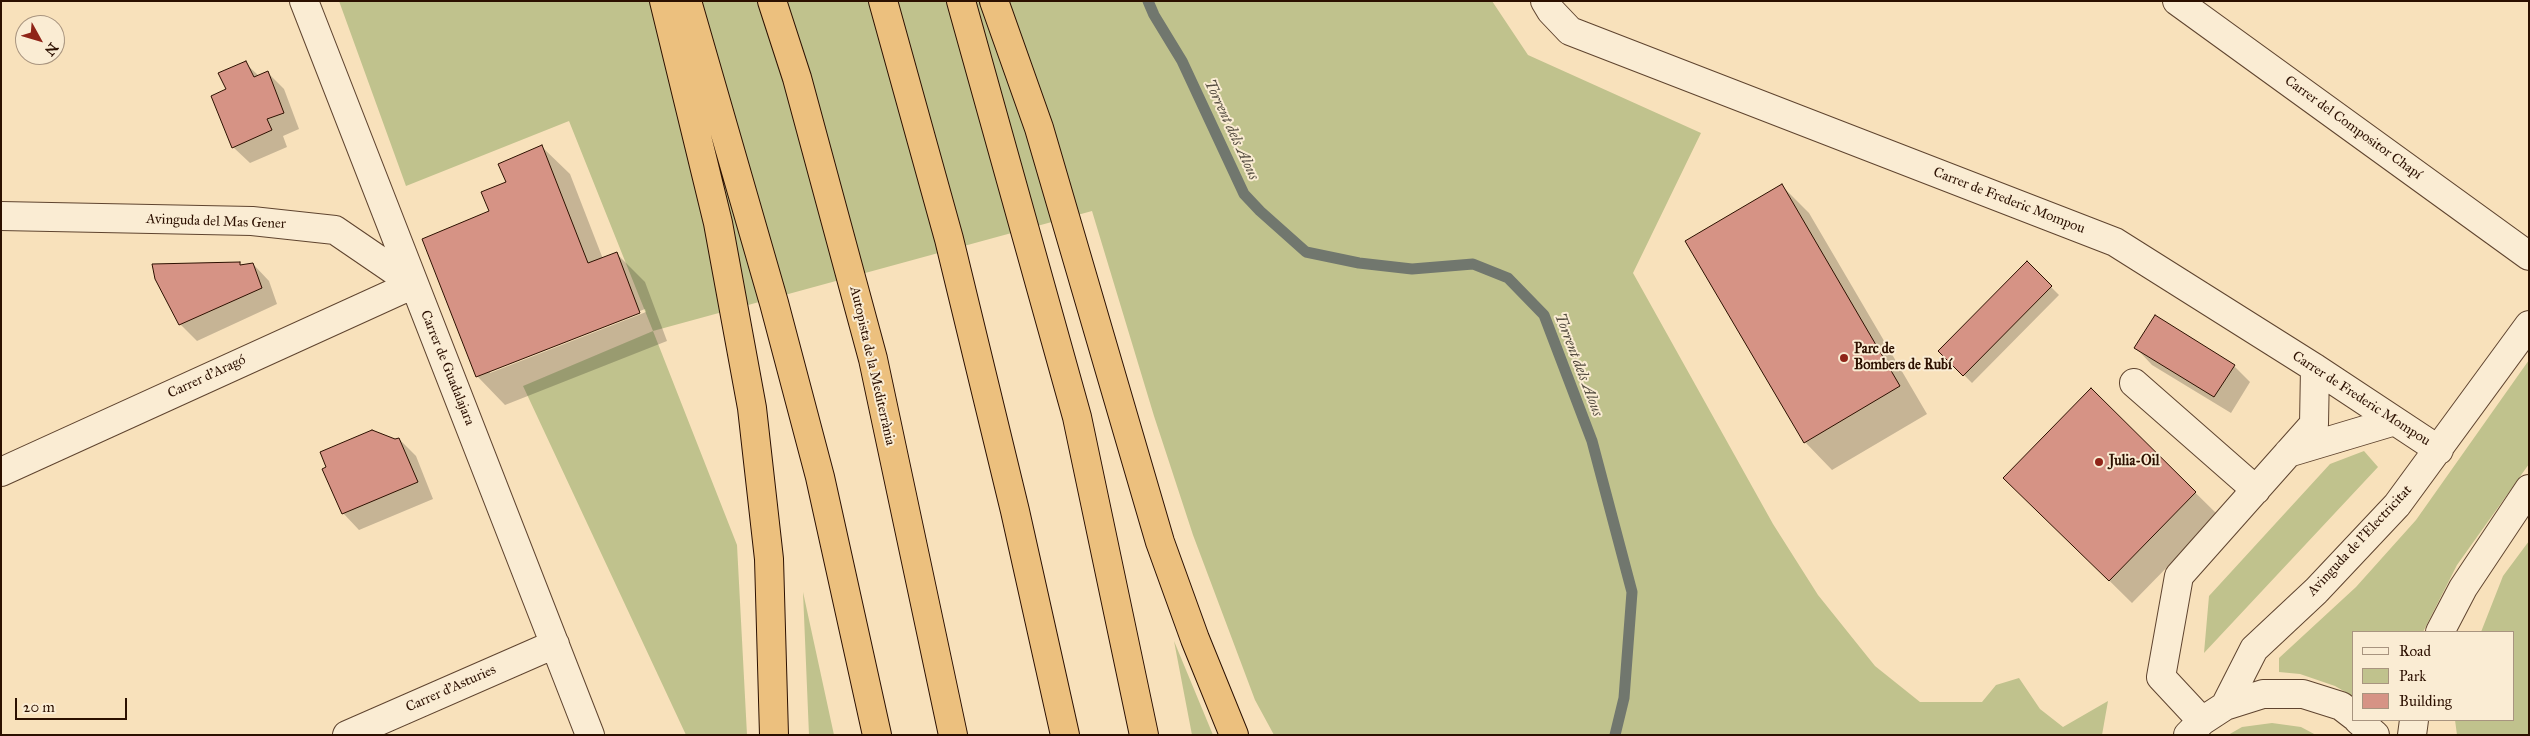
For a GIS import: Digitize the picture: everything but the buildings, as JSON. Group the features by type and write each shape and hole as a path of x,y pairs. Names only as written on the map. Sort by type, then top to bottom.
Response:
{"highway":[{"path":"664,1 718,223 752,408 769,559 774,735"},
{"path":"687,1 774,302 820,477 877,735"},
{"name":"Autopista de la Mediterrània","path":"772,1 797,78 872,359 953,735"},
{"path":"883,1 949,239 1015,510 1065,735"},
{"path":"961,1 1077,417 1144,735"},
{"path":"994,1 1039,128 1160,542 1195,639 1234,735"}],"street":[{"name":"Carrer de Guadalajara","path":"304,1 590,735"},
{"name":"Carrer del Compositor Chapí","path":"2178,1 2529,256"},
{"name":"Carrer de Frederic Mompou","path":"1554,5 1570,31 2115,242 2315,368 2439,450"},
{"name":"Avinguda del Mas Gener","path":"1,216 252,221 335,230 414,284"},
{"name":"Carrer d'Aragó","path":"1,472 414,284"},
{"name":"Avinguda de l'Electricitat","path":"2225,706 2254,649 2316,591 2390,512 2439,450 2529,325"},
{"path":"2315,368 2314,424 2179,576 2161,677 2195,728 2225,706 2263,694 2303,694 2341,706 2352,714"},
{"path":"2134,383 2256,490"},
{"path":"2288,453 2395,421"},
{"path":"2440,631 2462,588 2529,488"},
{"name":"Carrer d'Asturies","path":"347,735 555,644"},
{"path":"2359,721 2375,735"},
{"path":"2412,735 2414,721"}],"green space":[{"path":"339,1 1492,1 1528,55 1701,133 1633,273 1773,524 1818,595 1875,666 1920,702 1982,702 1996,685 2019,678 2040,709 2063,727 2108,701 2102,735 1274,735 1255,700 1193,535 1154,416 1092,211 653,331 569,121 406,186"},
{"path":"653,331 737,545 747,735 686,735 523,386"},
{"path":"2529,360 2529,464 2457,565 2424,631 2352,631 2352,696 2335,686 2300,674 2279,672 2279,658 2356,587 2416,520"},
{"path":"2364,451 2378,467 2204,653 2209,596 2330,464"},
{"path":"2529,541 2529,735 2457,735 2455,721 2515,721 2515,631 2481,631 2503,576"},
{"path":"803,592 834,735 809,735"},
{"path":"1174,641 1213,735 1192,735"},
{"path":"2272,723 2301,727 2316,735 2228,735 2242,727"}],"waterway":[{"name":"Torrent dels Alous","path":"1148,1 1154,15 1182,61 1244,194 1306,252 1359,263 1412,269 1473,264 1508,278 1544,315 1592,441 1632,592 1624,698 1615,735"}],"place":[{"name":"Parc de Bombers de Rubí","path":"1844,358"},
{"name":"Julia-Oil","path":"2099,462"}]}
